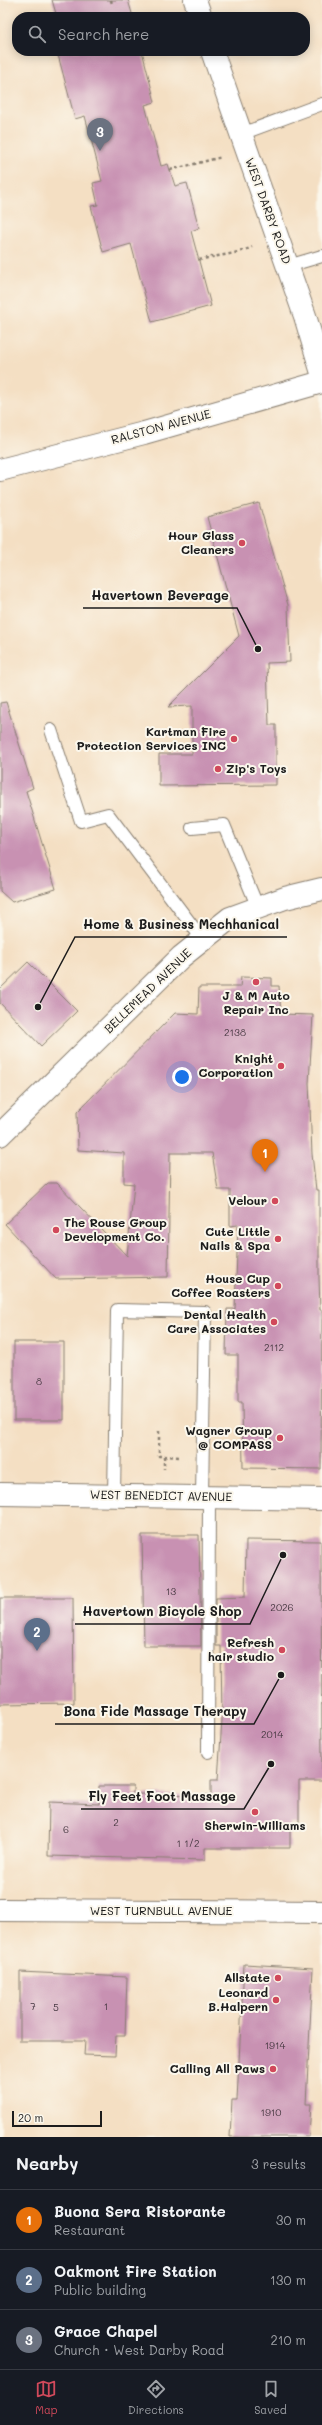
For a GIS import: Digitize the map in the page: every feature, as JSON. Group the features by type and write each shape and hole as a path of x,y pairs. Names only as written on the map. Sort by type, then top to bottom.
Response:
{"street":[{"path":"195,0 199,12"},
{"name":"WEST DARBY ROAD","path":"214,56 276,236 288,266 322,372"},
{"name":"RALSTON AVENUE","path":"0,470 144,432 322,382"},
{"name":"BELLEMEAD AVENUE","path":"0,1135 181,957 230,918 285,898 322,889"},
{"name":"WEST BENEDICT AVENUE","path":"0,1494 322,1499"},
{"name":"WEST TURNBULL AVENUE","path":"0,1910 322,1912"}],"lane":[{"path":"244,143 322,104"},
{"path":"288,266 322,256"},
{"path":"51,730 81,821 108,814 203,940"},
{"path":"192,828 224,824 258,908"},
{"path":"114,1496 117,1310 205,1312 205,1496 208,1752"}],"path":[{"path":"111,0 112,4"},
{"path":"170,170 244,143"},
{"path":"199,260 221,254 239,254 276,236"},
{"path":"159,1431 159,1456 180,1457"},
{"path":"164,1456 164,1496"}],"building":[{"path":"52,0 128,0 132,12 56,12"},
{"path":"58,56 143,56 155,102 145,105 161,166 168,164 175,186 187,183 199,228 191,231 211,306 152,322 131,244 103,252 91,206 98,205 93,183 102,181 85,116 75,119"},
{"path":"259,503 288,605 290,662 267,663 269,725 276,725 276,785 159,786 159,754 192,754 192,706 168,707 239,636 207,517"},
{"path":"6,702 33,788 26,791 56,889 12,902 0,891 0,703"},
{"path":"28,962 77,1011 41,1046 0,1003 0,989"},
{"path":"241,977 272,978 272,986 279,986 281,1014 313,1015 309,1083 312,1154 316,1190 319,1190 319,1277 320,1310 322,1310 321,1469 243,1468 242,1402 238,1402 238,1355 226,1355 227,1309 235,1309 238,1225 230,1226 230,1190 218,1190 212,1153 170,1153 168,1277 56,1279 5,1224 48,1183 57,1183 127,1256 134,1184 124,1183 124,1153 78,1150 77,1112 175,1013 198,1014 199,987 240,987"},
{"path":"14,1342 64,1342 64,1420 14,1420"},
{"path":"142,1535 199,1535 201,1646 144,1646"},
{"path":"246,1540 321,1541 322,1781 299,1781 299,1824 290,1824 290,1848 205,1848 205,1860 48,1856 49,1802 99,1804 99,1786 133,1786 133,1794 211,1795 211,1780 218,1780 222,1720 221,1646 216,1646 216,1598 245,1597"},
{"path":"0,1598 73,1598 74,1703 0,1704"},
{"path":"244,1964 313,1968 306,2104 311,2104 309,2137 230,2137 232,2100 237,2100"},
{"path":"20,1972 127,1977 125,2036 116,2036 115,2056 84,2055 85,2041 20,2041"}],"place":[{"name":"Grace Chapel","path":"100,151"},
{"name":"Hour Glass Cleaners","path":"242,543"},
{"name":"Havertown Beverage","path":"258,649"},
{"name":"Kartman Fire Protection Services INC","path":"234,739"},
{"name":"Zip's Toys","path":"218,769"},
{"name":"J & M Auto Repair Inc","path":"256,982"},
{"name":"Home & Business Mechhanical","path":"38,1007"},
{"name":"Knight Corporation","path":"281,1066"},
{"name":"Buona Sera Ristorante","path":"265,1172"},
{"name":"Velour","path":"275,1201"},
{"name":"The Rouse Group Development Co.","path":"56,1230"},
{"name":"Cute Little Nails & Spa","path":"278,1239"},
{"name":"House Cup Coffee Roasters","path":"278,1286"},
{"name":"Dental Health Care Associates","path":"274,1322"},
{"name":"Wagner Group @ COMPASS","path":"280,1438"},
{"name":"Havertown Bicycle Shop","path":"283,1555"},
{"name":"Refresh hair studio","path":"282,1650"},
{"name":"Oakmont Fire Station","path":"37,1651"},
{"name":"Bona Fide Massage Therapy","path":"281,1675"},
{"name":"Fly Feet Foot Massage","path":"271,1764"},
{"name":"Sherwin-Williams","path":"255,1812"},
{"name":"Allstate","path":"278,1978"},
{"name":"Leonard B.Halpern","path":"276,2000"},
{"name":"Calling All Paws","path":"273,2069"}]}
